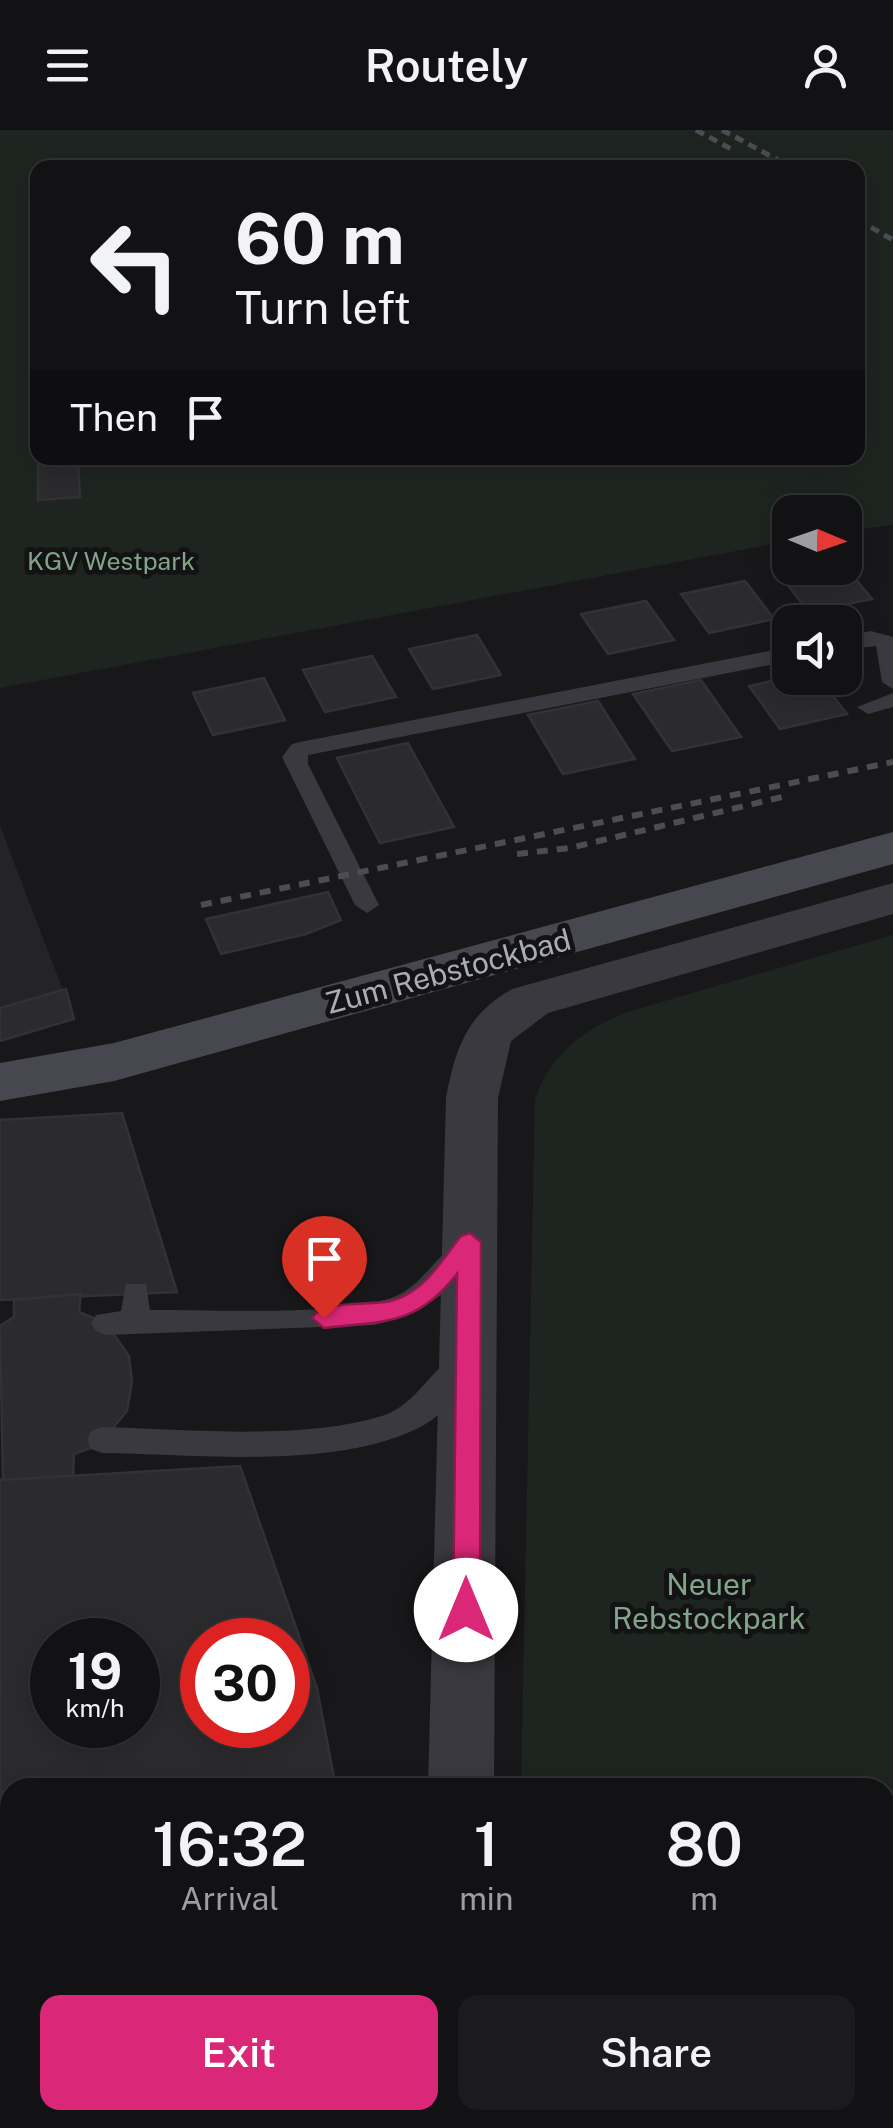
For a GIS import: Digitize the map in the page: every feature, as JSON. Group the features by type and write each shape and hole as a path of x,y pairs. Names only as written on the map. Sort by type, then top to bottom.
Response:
{"main road":[{"name":"Zum Rebstockbad","path":"0,1082 114,1062 893,848"}],"street":[{"path":"461,1778 472,1098 482,1043 507,1013 530,1001 893,898"}],"lane":[{"path":"862,640 886,642 893,682"},
{"path":"367,906 296,764 294,757 300,750 772,658"},
{"path":"868,707 893,700"},
{"path":"136,1292 121,1323 355,1317 395,1310 426,1297 470,1242"},
{"path":"102,1440 237,1440 381,1430 412,1417 435,1399 467,1357"}],"shaded area":[{"path":"0,826 74,1019 0,1041"}],"green space":[{"name":"KGV Westpark","path":"0,130 893,130 893,525 862,529 862,495 772,495 772,544 0,688"},
{"name":"Neuer Rebstockpark","path":"893,935 893,1778 521,1778 535,1099 550,1069 570,1045 627,1012"}],"building":[{"path":"38,465 78,465 80,497 38,500"},
{"path":"745,581 772,619 709,633 681,594"},
{"path":"788,585 861,585 872,599 843,605 803,605"},
{"path":"646,601 674,640 608,654 581,614"},
{"path":"477,635 501,675 433,689 409,649"},
{"path":"372,656 396,697 325,712 303,670"},
{"path":"264,678 285,720 213,735 193,693"},
{"path":"701,680 741,737 672,751 633,694"},
{"path":"772,681 772,695 832,695 847,714 780,729 749,686"},
{"path":"598,701 635,759 563,774 528,715"},
{"path":"408,743 454,827 380,843 337,758"},
{"path":"328,892 341,920 306,934 221,954 206,919"},
{"path":"66,989 74,1019 0,1041 0,1008"},
{"path":"122,1113 177,1292 0,1300 0,1120"},
{"path":"81,1294 79,1312 106,1323 129,1356 132,1382 127,1411 99,1445 74,1454 73,1478 3,1480 0,1326 14,1317 14,1300"},
{"path":"240,1466 293,1618 180,1618 180,1748 310,1748 310,1668 334,1778 0,1778 0,1480"}],"railway":[{"path":"696,130 733,150"},
{"path":"722,130 778,160"},
{"path":"865,224 893,240"},
{"path":"201,905 893,762"},
{"path":"517,854 570,848 786,796"}],"route":[{"path":"324,1318 395,1310 426,1297 470,1242 466,1610"}]}
